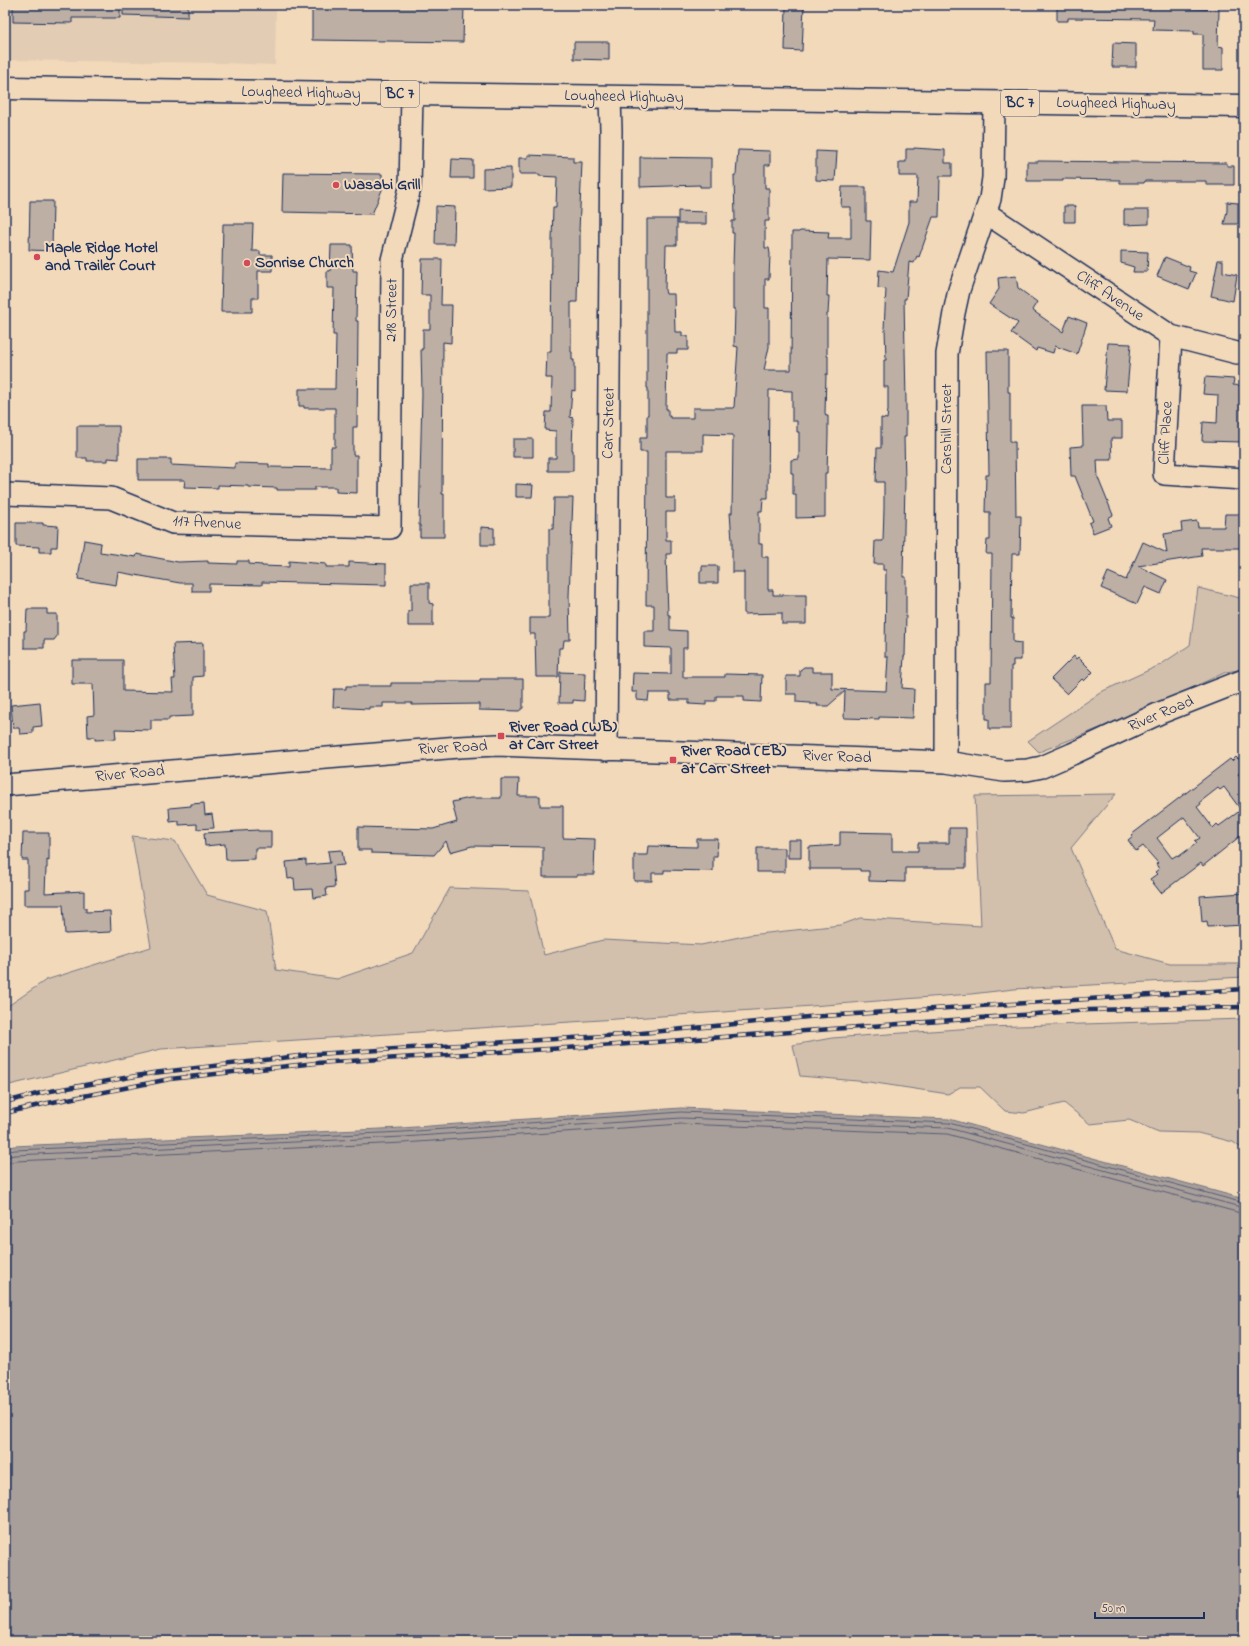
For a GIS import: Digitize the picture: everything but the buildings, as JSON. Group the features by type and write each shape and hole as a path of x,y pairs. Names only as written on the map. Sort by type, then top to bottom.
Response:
{"highway":[{"name":"Lougheed Highway","path":"5,88 1244,106"}],"street":[{"name":"218 Street","path":"390,528 392,260 410,188 412,94"},
{"name":"Carr Street","path":"606,750 611,130 610,97"},
{"name":"Carshill Street","path":"946,762 947,354 959,290 990,199 993,178 994,103"},
{"name":"Cliff Avenue","path":"986,213 1171,336 1237,353 1244,353"},
{"name":"Cliff Place","path":"1171,336 1164,474 1244,479"},
{"name":"117 Avenue","path":"5,494 111,498 172,524 390,528"},
{"name":"River Road","path":"5,785 497,745 606,750 775,754 946,762 1010,771 1027,770 1042,766 1072,754 1160,713 1244,680"}],"shaded area":[{"path":"5,5 276,5 275,65 5,60"},
{"path":"1198,588 1244,598 1244,669 1226,672 1133,715 1039,752 1028,741 1103,691 1160,665 1190,645"},
{"path":"1116,794 1071,848 1115,949 1170,964 1244,964 1244,977 1014,989 971,994 798,1007 161,1049 5,1086 5,1008 46,980 151,947 132,836 175,841 207,895 267,911 276,970 337,979 413,953 450,888 529,891 544,955 603,940 701,945 749,935 841,925 860,918 981,926 975,796"},
{"path":"1244,1019 1244,1150 1233,1142 1198,1133 1159,1132 1129,1120 1090,1124 1064,1103 1024,1113 1005,1111 980,1087 960,1087 948,1094 869,1082 800,1076 793,1045 832,1038 987,1027"}],"water":[{"path":"681,1108 949,1119 1244,1199 1244,1641 5,1641 5,1148 14,1146 402,1128"}],"railway":[{"path":"5,1102 45,1092 153,1073 316,1054 621,1035 808,1017 1244,989"},
{"path":"5,1113 170,1079 316,1063 615,1045 1089,1010 1244,1007"}],"place":[{"name":"Wasabi Grill","path":"336,185"},
{"name":"Maple Ridge Motel and Trailer Court","path":"37,257"},
{"name":"Sonrise Church","path":"247,263"},
{"name":"River Road (WB) at Carr Street","path":"501,736"},
{"name":"River Road (EB) at Carr Street","path":"673,760"}]}
